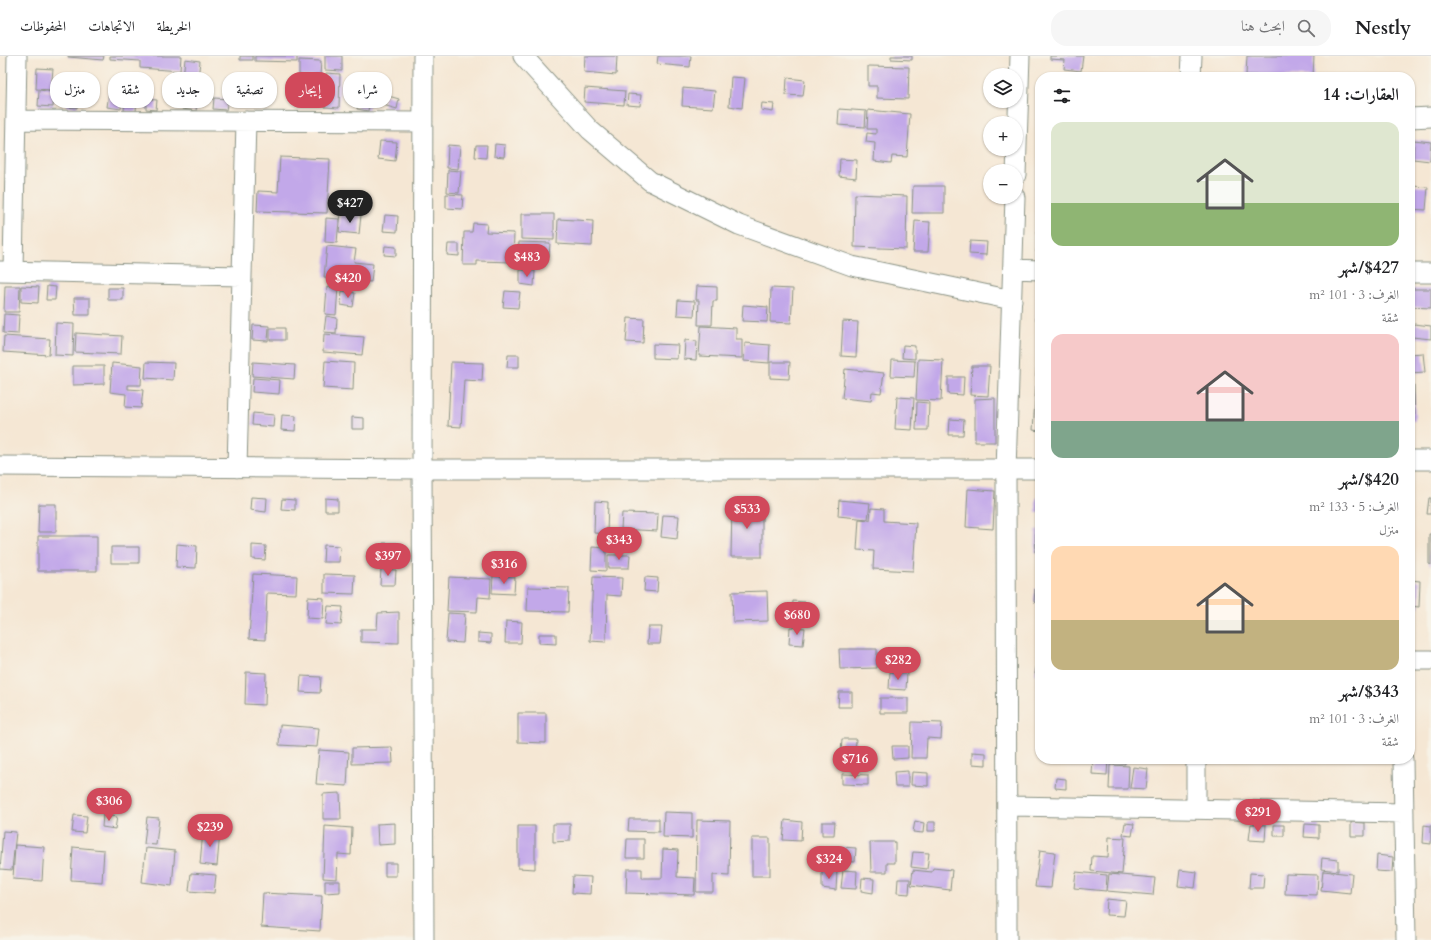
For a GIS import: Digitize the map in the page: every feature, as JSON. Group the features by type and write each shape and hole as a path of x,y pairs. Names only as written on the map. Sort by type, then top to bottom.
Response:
{"street":[{"path":"17,56 16,120 6,271 242,276"},
{"path":"424,56 422,469 424,940"},
{"path":"523,56 590,130 650,181 739,225 852,266 1012,300"},
{"path":"1016,164 1020,56"},
{"path":"1191,72 1192,56"},
{"path":"1415,118 1431,116"},
{"path":"16,120 423,122"},
{"path":"236,468 246,121"},
{"path":"1007,940 1006,470 1015,204"},
{"path":"1013,269 1035,270"},
{"path":"1415,272 1431,273"},
{"path":"1415,460 1431,460"},
{"path":"0,466 422,469 1035,469"},
{"path":"1415,660 1431,660"},
{"path":"1196,764 1196,809"},
{"path":"1403,764 1406,940"},
{"path":"1007,806 1404,813"}],"building":[{"path":"68,56 104,56 103,60"},
{"path":"110,56 181,56 180,71 140,68 140,61 110,59"},
{"path":"240,56 253,56 253,60 240,60"},
{"path":"255,56 297,56 297,62 255,61"},
{"path":"325,56 342,56 342,71 325,70"},
{"path":"585,56 617,56 616,75 584,72"},
{"path":"658,56 691,56 690,67 657,64"},
{"path":"891,56 912,56 912,60 891,59"},
{"path":"1050,56 1083,56 1081,71 1064,69 1065,60 1050,59"},
{"path":"1247,56 1314,56 1313,72 1246,72"},
{"path":"185,59 200,61 199,72 184,72"},
{"path":"299,60 321,61 320,72 299,72"},
{"path":"868,66 909,67 908,99 877,98 877,86 868,86"},
{"path":"37,68 53,69 53,72 50,72 50,90 36,89"},
{"path":"335,74 340,74 339,108 335,108"},
{"path":"731,77 745,78 742,108 729,106"},
{"path":"787,78 805,80 803,96 786,95"},
{"path":"585,88 625,91 624,105 584,102"},
{"path":"683,88 715,91 713,108 682,106"},
{"path":"39,90 50,91 50,107 38,106"},
{"path":"628,94 641,95 640,106 627,105"},
{"path":"392,97 399,99 397,109 392,108"},
{"path":"214,98 222,99 222,108 226,108 226,110 213,109"},
{"path":"154,100 157,100 156,110 146,109 154,108"},
{"path":"762,103 774,104 773,112 761,110"},
{"path":"124,108 136,108 136,112 124,111"},
{"path":"182,108 196,108 196,111"},
{"path":"357,108 368,108 368,111"},
{"path":"839,109 866,111 865,127 838,125"},
{"path":"868,110 910,114 907,157 892,156 891,163 874,161 875,143 866,142 867,133 876,134 876,129 867,129"},
{"path":"1415,140 1431,142 1430,161 1415,159"},
{"path":"380,141 397,142 395,161 378,159"},
{"path":"495,144 505,145 504,157 494,156"},
{"path":"448,145 460,146 458,169 447,168"},
{"path":"476,145 487,145 486,158 475,157"},
{"path":"280,157 330,159 327,213 257,211 258,191 278,192"},
{"path":"840,159 857,160 856,178 839,176"},
{"path":"448,170 461,171 459,193 447,192"},
{"path":"913,186 944,186 944,213 912,213"},
{"path":"1415,186 1428,187 1426,210 1415,209"},
{"path":"446,194 463,195 462,209 446,208"},
{"path":"855,194 907,196 906,249 854,247"},
{"path":"341,213 361,215 359,234 339,232"},
{"path":"521,214 554,214 554,240 521,239"},
{"path":"385,215 398,216 397,232 383,231"},
{"path":"326,218 339,219 337,243 325,242"},
{"path":"558,219 593,221 592,246 557,244"},
{"path":"915,221 930,222 928,252 913,252"},
{"path":"473,223 487,224 486,232 514,233 513,262 477,261 477,265 463,265 464,232 472,232"},
{"path":"970,241 987,242 986,255 969,254"},
{"path":"519,242 550,243 549,257 518,256"},
{"path":"448,244 459,244 459,256 447,255"},
{"path":"327,246 356,249 354,262 373,264 371,282 324,277"},
{"path":"385,246 396,247 396,256 384,255"},
{"path":"520,270 535,271 534,286 520,284"},
{"path":"5,286 20,286 19,312 4,312"},
{"path":"21,286 39,287 38,303 21,302"},
{"path":"47,286 56,287 55,300 46,300"},
{"path":"697,286 717,287 717,301 713,301 712,325 698,325 699,300 696,300"},
{"path":"327,287 338,288 336,315 325,314"},
{"path":"108,288 123,288 123,300 108,300"},
{"path":"771,288 793,289 791,323 770,322"},
{"path":"1415,289 1431,289 1431,308 1415,307"},
{"path":"342,291 355,293 353,307 341,305"},
{"path":"505,291 520,292 518,308 503,307"},
{"path":"74,298 90,298 90,315 75,315"},
{"path":"678,300 695,301 694,316 677,315"},
{"path":"743,305 768,307 767,322 742,321"},
{"path":"4,314 19,315 18,334 3,333"},
{"path":"326,316 337,318 336,333 324,332"},
{"path":"628,318 644,319 643,343 626,342"},
{"path":"843,321 858,322 856,357 841,356"},
{"path":"56,323 74,324 73,356 55,355"},
{"path":"1415,324 1431,326 1431,339 1415,337"},
{"path":"253,325 269,326 268,341 252,340"},
{"path":"701,326 736,328 736,339 742,339 742,358 699,356"},
{"path":"270,328 285,328 285,340 270,340"},
{"path":"76,333 122,336 121,354 75,352"},
{"path":"324,334 364,337 362,355 323,352"},
{"path":"4,336 50,339 49,355 3,352"},
{"path":"685,340 697,341 696,360 684,359"},
{"path":"745,343 770,345 769,363 744,361"},
{"path":"653,344 678,345 677,359 653,358"},
{"path":"903,345 915,346 915,359 902,358"},
{"path":"1423,353 1425,372 1415,373 1415,354"},
{"path":"508,355 519,355 519,367 507,367"},
{"path":"918,359 943,360 941,401 916,400"},
{"path":"892,360 915,361 914,377 891,376"},
{"path":"325,361 354,363 353,390 323,388"},
{"path":"146,362 174,363 173,380 145,378"},
{"path":"253,362 295,365 294,379 252,376"},
{"path":"451,362 483,363 482,381 464,380 461,427 448,426"},
{"path":"770,362 790,362 789,379 770,378"},
{"path":"112,363 142,366 141,385 128,385 128,389 143,390 141,408 125,407 126,394 110,392"},
{"path":"73,366 104,366 104,384 73,385"},
{"path":"972,366 990,366 988,396 970,395"},
{"path":"845,369 884,373 881,393 872,392 871,401 842,398"},
{"path":"948,377 964,377 963,395 948,394"},
{"path":"253,378 280,380 279,394 252,392"},
{"path":"897,397 914,398 912,430 895,429"},
{"path":"995,398 995,442 975,442 975,399"},
{"path":"1035,401 1035,430 1033,430"},
{"path":"917,402 929,403 928,430 916,430"},
{"path":"253,413 274,415 273,427 252,425"},
{"path":"282,415 296,416 295,431 281,430"},
{"path":"352,417 364,418 364,429 352,429"},
{"path":"950,419 964,420 963,435 949,435"},
{"path":"968,489 995,491 993,529 966,527"},
{"path":"251,497 267,498 266,512 250,510"},
{"path":"325,498 338,499 338,511 325,511"},
{"path":"1429,498 1431,498 1431,514 1427,514"},
{"path":"282,499 295,500 295,510 281,509"},
{"path":"839,500 870,503 868,519 838,516"},
{"path":"595,501 608,502 607,534 594,533"},
{"path":"732,502 762,503 762,557 731,557"},
{"path":"39,504 56,504 56,532 38,532"},
{"path":"871,508 884,509 884,521 916,523 913,571 873,569 874,551 857,550 859,519 870,520"},
{"path":"622,513 658,514 657,531 621,529"},
{"path":"663,515 679,516 677,539 661,537"},
{"path":"1429,534 1431,534 1431,565 1429,564"},
{"path":"38,536 97,536 97,571 38,571"},
{"path":"383,543 397,543 396,555 383,554"},
{"path":"177,544 197,546 196,568 176,567"},
{"path":"252,545 266,546 265,560 252,559"},
{"path":"324,545 340,546 339,562 323,562"},
{"path":"111,547 139,547 139,563 111,563"},
{"path":"592,547 606,548 606,571 591,570"},
{"path":"608,555 630,555 629,568 608,568"},
{"path":"381,569 396,570 395,585 380,585"},
{"path":"253,574 297,576 296,594 267,593 265,640 249,639"},
{"path":"324,574 355,575 354,594 324,593"},
{"path":"493,576 515,577 514,594 492,593"},
{"path":"449,577 491,579 490,598 478,597 477,612 447,611"},
{"path":"593,577 622,578 621,596 607,595 606,642 590,641"},
{"path":"645,577 658,578 657,592 644,591"},
{"path":"1415,580 1420,581 1419,607 1415,607"},
{"path":"528,587 569,588 568,612 527,611"},
{"path":"767,591 768,621 733,622 732,592"},
{"path":"308,597 324,598 323,619 307,618"},
{"path":"793,601 805,602 804,613 792,613"},
{"path":"328,606 343,607 341,625 326,624"},
{"path":"399,612 399,643 361,642 361,629 377,629 378,613"},
{"path":"448,613 465,614 463,643 446,642"},
{"path":"506,621 522,622 521,643 505,643"},
{"path":"648,627 662,627 660,644 647,644"},
{"path":"790,627 805,628 803,645 789,644"},
{"path":"478,633 491,634 491,643 478,642"},
{"path":"539,634 556,634 556,644 539,643"},
{"path":"839,649 877,649 877,668 840,669"},
{"path":"246,672 266,673 265,705 245,704"},
{"path":"890,672 907,673 906,690 889,689"},
{"path":"301,676 321,677 320,693 300,692"},
{"path":"839,692 852,692 852,707 838,707"},
{"path":"880,698 908,698 908,713 880,713"},
{"path":"518,713 546,713 546,743 518,742"},
{"path":"912,722 942,723 941,739 927,738 926,758 911,758"},
{"path":"280,725 319,728 317,747 279,745"},
{"path":"842,739 856,739 855,754 841,753"},
{"path":"892,746 908,746 908,758 893,759"},
{"path":"392,747 393,763 352,764 352,748"},
{"path":"319,750 349,752 347,786 316,784"},
{"path":"972,752 986,753 986,765 972,764"},
{"path":"1093,764 1108,764 1107,775 1092,774"},
{"path":"1110,765 1129,766 1128,789 1109,789"},
{"path":"1133,767 1148,769 1146,789 1130,788"},
{"path":"908,771 908,787 895,787 894,772"},
{"path":"912,772 928,773 928,786 911,785"},
{"path":"842,774 868,775 868,785 842,784"},
{"path":"1056,778 1066,779 1066,789 1055,788"},
{"path":"340,793 341,819 323,819 323,794"},
{"path":"664,812 692,813 692,838 663,837"},
{"path":"74,815 87,816 85,833 72,832"},
{"path":"103,815 117,817 115,829 102,827"},
{"path":"147,817 159,818 156,845 144,844"},
{"path":"629,819 659,819 659,832 628,831"},
{"path":"697,820 730,821 729,876 713,875 713,892 696,892"},
{"path":"785,820 802,822 801,841 783,840"},
{"path":"915,821 924,823 923,833 913,832"},
{"path":"822,822 835,822 834,835 822,835"},
{"path":"928,822 935,822 935,831 928,831"},
{"path":"1351,822 1365,823 1365,836 1351,836"},
{"path":"395,823 395,844 378,845 377,824"},
{"path":"1125,823 1134,824 1132,836 1123,835"},
{"path":"553,824 570,824 570,841 553,842"},
{"path":"1251,824 1266,825 1265,841 1249,840"},
{"path":"1305,824 1319,825 1319,838 1304,837"},
{"path":"1274,825 1284,825 1284,836 1274,836"},
{"path":"1424,825 1431,826 1431,844 1423,843"},
{"path":"325,826 352,828 351,855 338,854 337,879 323,878"},
{"path":"518,826 535,826 535,869 518,868"},
{"path":"3,831 16,832 12,870 0,869"},
{"path":"203,831 220,832 217,866 200,864"},
{"path":"1109,837 1125,838 1122,874 1091,871 1092,856 1108,857"},
{"path":"752,838 770,838 770,876 752,876"},
{"path":"627,839 644,839 644,858 626,858"},
{"path":"870,842 895,842 895,863 887,863 887,872 871,872"},
{"path":"15,845 44,847 42,881 13,879"},
{"path":"73,847 104,850 102,882 71,880"},
{"path":"842,847 856,848 855,862 842,861"},
{"path":"146,848 175,851 172,886 142,882"},
{"path":"663,849 678,850 677,877 695,878 694,895 626,893 627,869 642,869 642,878 662,878"},
{"path":"1040,850 1055,852 1051,888 1035,887"},
{"path":"913,852 929,853 927,869 911,867"},
{"path":"1377,855 1393,857 1392,872 1376,871"},
{"path":"1322,858 1338,860 1338,871 1321,869"},
{"path":"385,863 396,863 396,876 385,876"},
{"path":"933,868 952,870 950,890 911,885 913,870 932,872"},
{"path":"822,870 837,871 836,890 822,888"},
{"path":"843,870 857,871 856,889 841,888"},
{"path":"1180,870 1197,872 1195,888 1178,886"},
{"path":"1323,871 1352,874 1350,893 1321,890"},
{"path":"1076,872 1107,875 1106,891 1074,888"},
{"path":"191,873 216,875 214,893 189,891"},
{"path":"1250,873 1264,874 1263,888 1249,888"},
{"path":"1109,874 1155,878 1153,895 1107,891"},
{"path":"1286,874 1318,875 1317,895 1285,894"},
{"path":"573,876 591,877 590,894 572,893"},
{"path":"862,878 874,879 873,893 861,891"},
{"path":"898,879 910,879 909,894 897,893"},
{"path":"325,881 340,881 340,892 325,893"},
{"path":"263,893 322,896 320,931 261,927"},
{"path":"1107,899 1126,901 1124,916 1106,915"}]}
